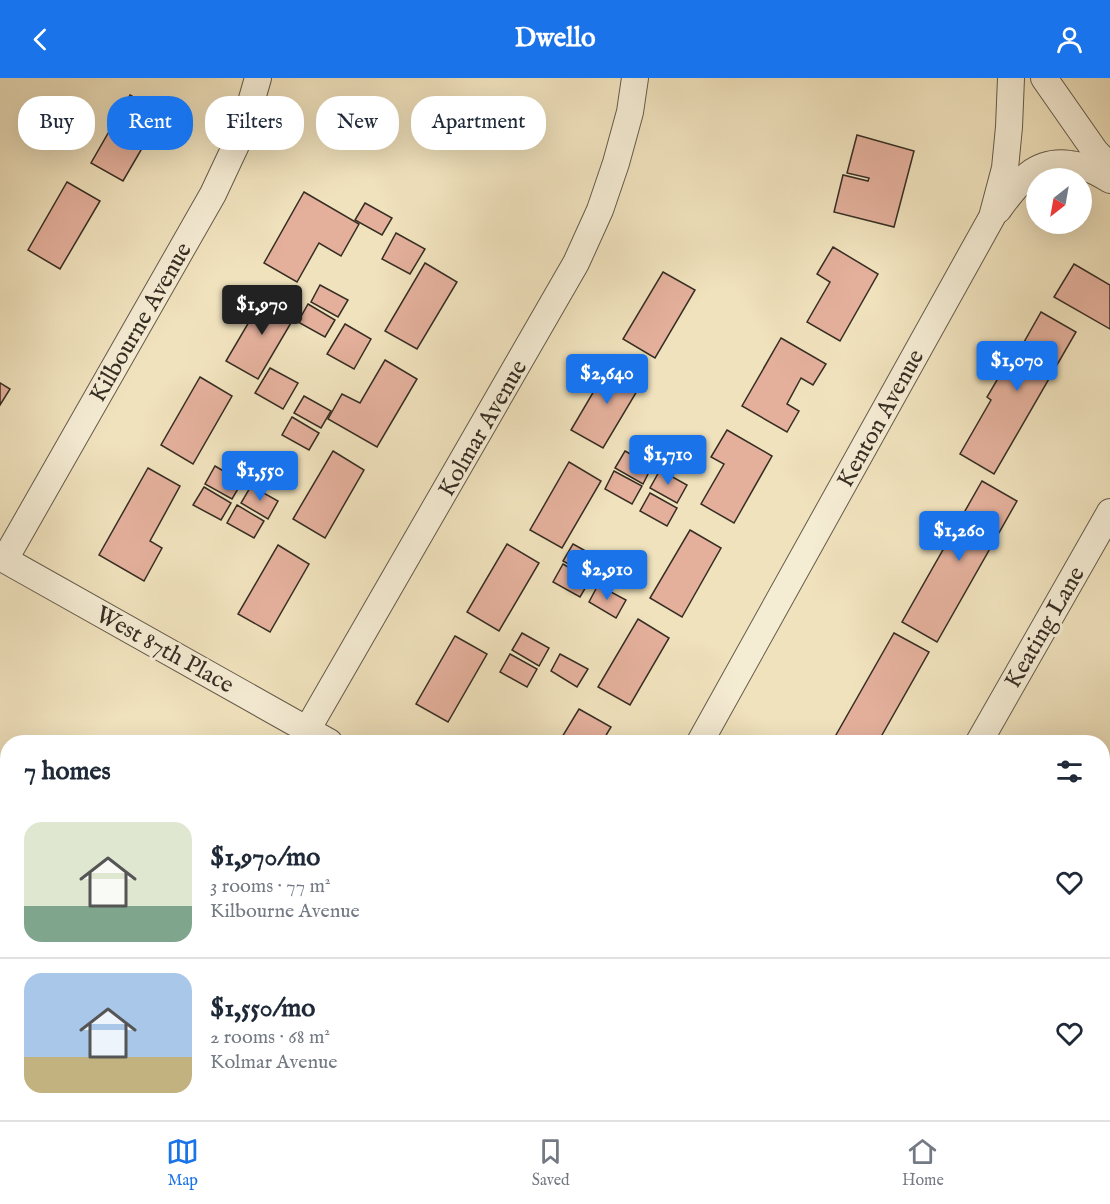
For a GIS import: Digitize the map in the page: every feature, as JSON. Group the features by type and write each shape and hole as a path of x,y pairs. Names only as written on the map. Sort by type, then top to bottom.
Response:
{"street":[{"name":"Kilbourne Avenue","path":"2,558 213,194 243,130 258,78"},
{"name":"Kolmar Avenue","path":"319,735 576,263 600,210 616,163 630,112 634,78"},
{"name":"Kenton Avenue","path":"704,735 992,217 1005,168 1011,78"},
{"path":"1044,78 1095,151 1110,167"},
{"path":"992,217 1028,174 1045,165 1061,163 1084,166 1110,180"},
{"name":"Keating Lane","path":"983,735 1110,512"},
{"name":"West 87th Place","path":"2,558 316,735"}],"building":[{"path":"107,135 107,150 141,150 123,181 91,163"},
{"path":"857,135 914,151 894,227 834,212 843,175 868,181 869,178 847,173"},
{"path":"67,182 100,201 60,269 28,250"},
{"path":"304,192 359,224 341,256 319,243 297,282 264,263"},
{"path":"365,203 392,218 382,235 355,220"},
{"path":"396,233 425,249 410,274 382,259"},
{"path":"833,247 878,274 840,341 807,322 830,282 817,274"},
{"path":"425,263 457,282 417,349 385,331"},
{"path":"1074,264 1110,285 1110,329 1054,297"},
{"path":"663,272 695,290 655,358 623,339"},
{"path":"320,285 348,300 338,317 311,302"},
{"path":"266,293 298,311 258,379 226,361"},
{"path":"308,304 335,320 325,337 298,322"},
{"path":"1041,312 1076,332 994,474 960,454 991,400 987,397 1007,363 1011,365"},
{"path":"345,324 371,339 354,369 327,354"},
{"path":"781,338 826,364 813,385 801,378 787,404 799,411 787,432 742,406"},
{"path":"385,360 417,379 377,447 328,419 342,394 360,403"},
{"path":"611,362 643,381 603,448 571,430"},
{"path":"270,368 298,383 283,409 255,393"},
{"path":"200,377 232,396 193,464 161,445"},
{"path":"0,383 10,389 0,405"},
{"path":"304,396 331,411 321,428 294,413"},
{"path":"292,417 319,433 309,450 282,435"},
{"path":"727,430 772,456 734,523 701,504 724,464 711,457"},
{"path":"333,451 364,470 325,538 293,519"},
{"path":"625,451 652,466 643,484 615,468"},
{"path":"569,462 601,481 562,548 530,530"},
{"path":"215,466 242,482 232,499 205,484"},
{"path":"148,468 180,486 150,541 162,548 144,581 99,555"},
{"path":"660,470 687,485 677,503 650,488"},
{"path":"614,471 642,486 632,504 605,489"},
{"path":"982,481 1017,501 937,642 902,622"},
{"path":"251,486 278,501 268,519 241,503"},
{"path":"204,487 231,503 221,520 193,505"},
{"path":"650,493 677,508 667,526 640,511"},
{"path":"237,505 264,521 254,538 227,523"},
{"path":"690,530 721,548 682,617 650,598"},
{"path":"507,544 539,563 499,631 467,612"},
{"path":"573,544 600,559 590,576 563,561"},
{"path":"278,545 309,564 270,632 238,614"},
{"path":"563,564 590,580 580,597 553,582"},
{"path":"598,585 626,600 616,618 589,602"},
{"path":"638,619 669,638 630,705 598,687"},
{"path":"522,633 549,648 539,666 512,650"},
{"path":"894,633 929,652 882,735 836,735"},
{"path":"455,636 487,654 448,722 416,704"},
{"path":"510,654 537,669 527,687 500,672"},
{"path":"560,654 588,669 577,687 551,671"},
{"path":"579,709 611,727 606,735 563,735"}]}
